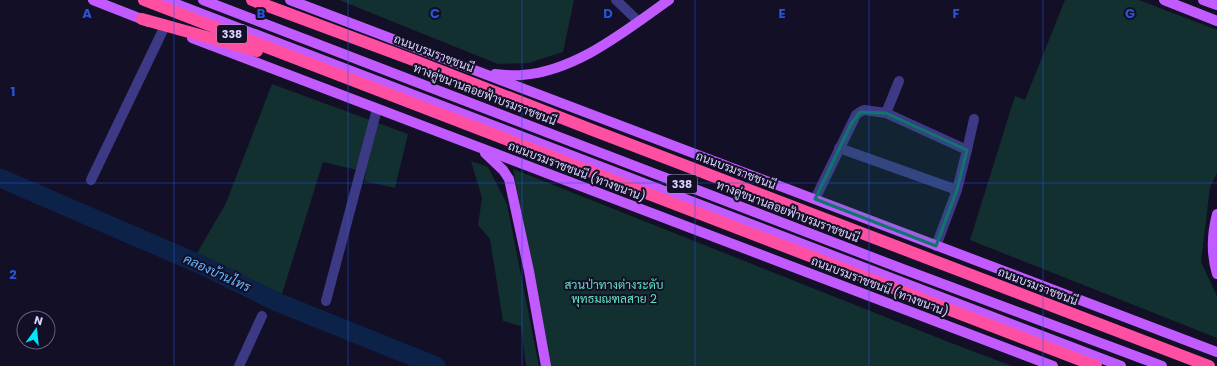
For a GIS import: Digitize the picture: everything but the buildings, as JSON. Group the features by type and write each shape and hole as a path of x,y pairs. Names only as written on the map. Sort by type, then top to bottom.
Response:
{"highway":[{"name":"338","path":"144,0 1096,366"},
{"name":"ถนนบรมราชชนนี","path":"252,0 1209,366"},
{"path":"265,0 303,14 323,26"},
{"path":"142,19 320,68"}],"main road":[{"name":"ถนนบรมราชชนนี (ทางขนาน)","path":"93,0 1053,366"},
{"name":"338","path":"166,0 1121,366"},
{"name":"ทางคู่ขนานลอยฟ้าบรมราชชนนี","path":"203,0 900,268 1162,366"},
{"path":"290,0 1217,352"},
{"path":"483,73 523,75 555,68 572,62 591,52 638,22 669,0"},
{"path":"1164,0 1217,21"},
{"path":"1205,0 1217,5"},
{"path":"478,148 503,170 509,179 529,271 546,366"},
{"path":"1217,214 1213,242 1214,264 1217,274"}],"street":[{"path":"616,0 638,22"},
{"path":"91,180 164,28"},
{"path":"886,113 898,81"},
{"path":"326,301 377,109"},
{"path":"815,199 851,124 860,112 864,110 886,113 967,150"},
{"path":"936,246 957,190 974,119"},
{"path":"840,148 957,190"},
{"path":"239,366 262,316"}],"highlighted area":[{"path":"860,112 886,113 967,150 957,190 936,246 815,199 851,124"}],"green space":[{"path":"339,0 574,0 563,52 529,63 498,64"},
{"path":"1065,0 1139,0 1217,30 1217,173 1210,187 1201,262 1217,296 1217,338 970,240 1015,96 1025,100"},
{"path":"272,84 408,134 395,188 364,181 366,172 323,162 282,294 196,255 226,203"},
{"path":"471,161 488,167 507,204 539,366 526,366 521,326 503,321 490,239 478,225 482,198"},
{"name":"สวนป่าทางต่างระดับ พุทธมณฑลสาย 2","path":"513,169 946,341 1012,366 550,366"}],"waterway":[{"name":"คลองบ้านไทร","path":"0,178 206,267 277,302 436,366"}]}
